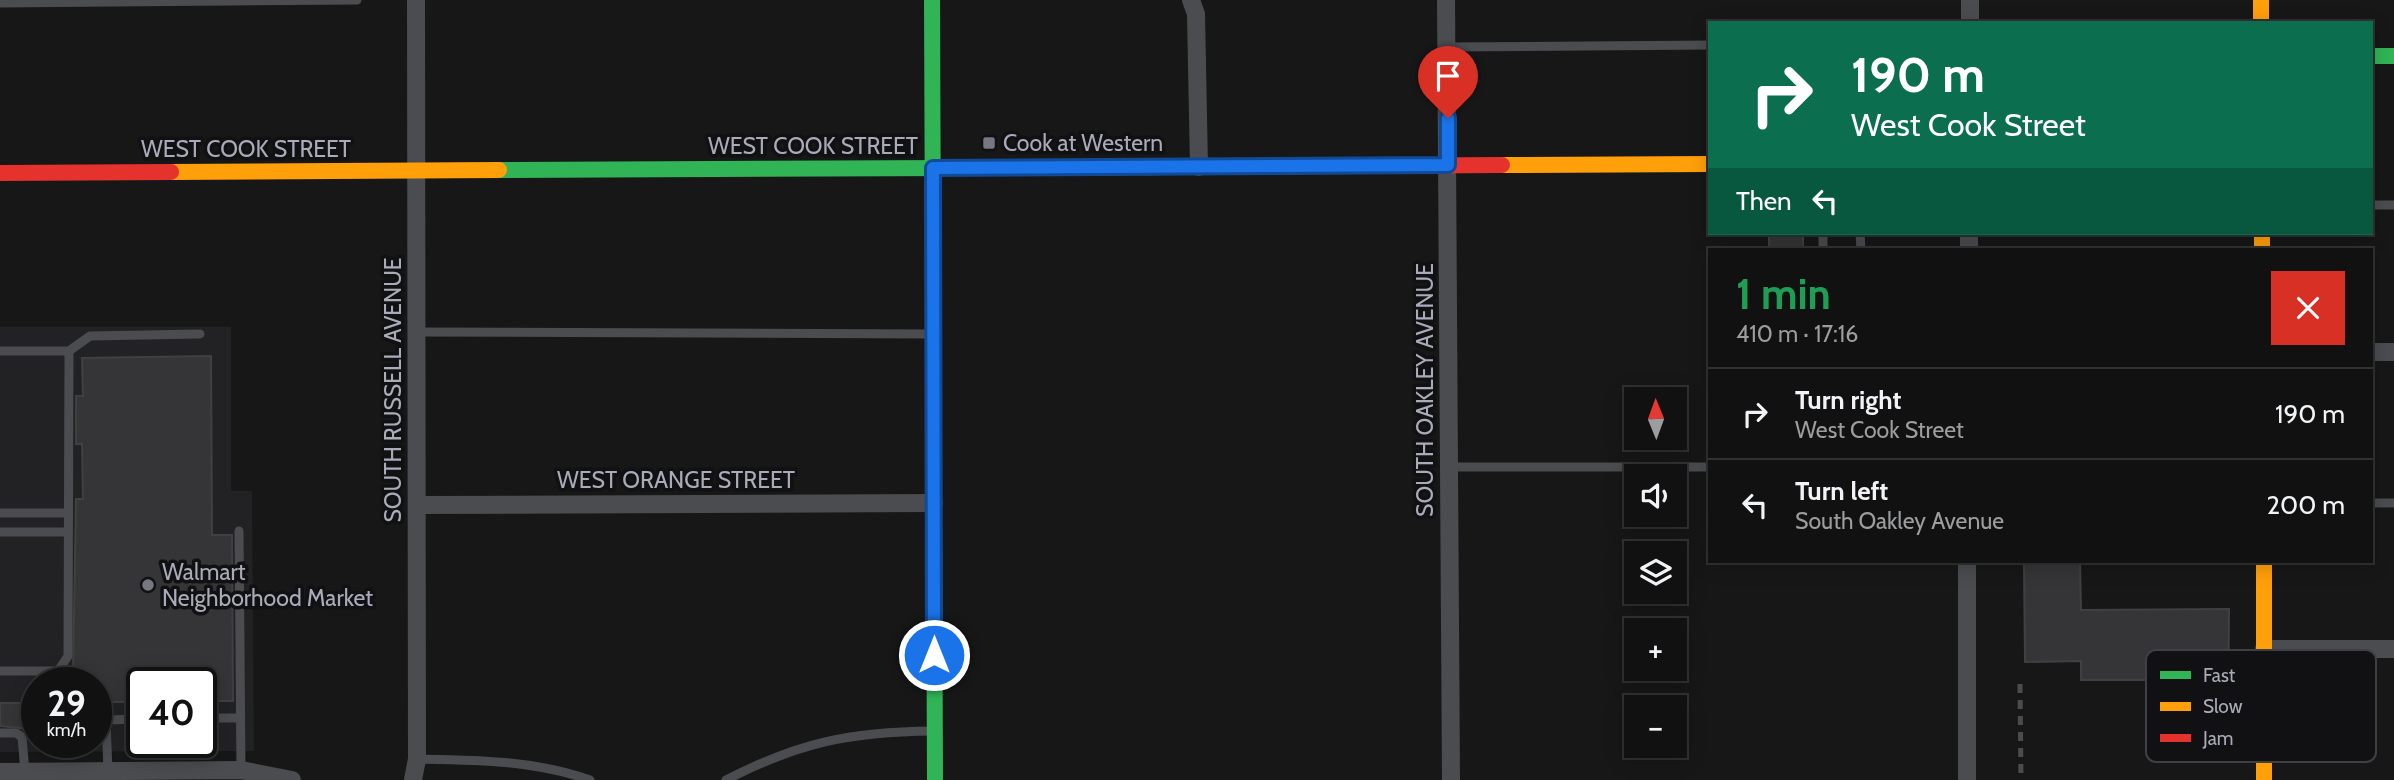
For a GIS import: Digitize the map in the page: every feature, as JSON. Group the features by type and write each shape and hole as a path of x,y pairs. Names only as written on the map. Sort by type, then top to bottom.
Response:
{"street":[{"name":"SOUTH RUSSELL AVENUE","path":"413,780 417,759 418,505 416,0"},
{"path":"932,0 935,780"},
{"name":"SOUTH OAKLEY AVENUE","path":"1446,0 1451,780"},
{"path":"1970,0 1970,21"},
{"path":"2261,0 2262,21"},
{"path":"1191,1 1196,13 1199,167"},
{"path":"2373,56 2394,56"},
{"name":"WEST COOK STREET","path":"0,173 1708,164"},
{"path":"2373,352 2394,352"},
{"name":"WEST ORANGE STREET","path":"418,505 934,503"},
{"path":"1967,563 1967,780"},
{"path":"2264,563 2264,649 2394,649"},
{"path":"2264,762 2264,780"},
{"path":"0,772 28,774 241,770 292,780"}],"lane":[{"path":"0,3 357,0"},
{"path":"1447,47 1708,46"},
{"path":"2373,205 2394,205"},
{"path":"417,332 933,334"},
{"path":"0,351 69,351 90,336 200,334"},
{"path":"61,667 68,656 69,351"},
{"path":"1450,467 1708,467"},
{"path":"2373,503 2394,503"},
{"path":"0,513 68,513"},
{"path":"239,531 238,718 241,770"},
{"path":"0,532 68,532"},
{"path":"0,671 21,671"},
{"path":"217,718 238,718"},
{"path":"726,780 781,755 842,736 934,731"},
{"path":"0,733 16,733 22,737 28,774"},
{"path":"107,758 108,771"},
{"path":"417,759 516,762 567,772 590,780"}],"shaded area":[{"path":"0,327 231,327 231,491 252,491 254,751 217,751 217,667 126,667 126,752 112,752 112,667 21,667 21,752 0,752"}],"building":[{"path":"1769,235 1803,235 1803,248 1769,248"},
{"path":"211,356 212,535 232,535 233,701 217,701 217,667 126,667 126,702 112,702 112,667 73,667 76,499 83,499 82,444 76,444 76,396 83,396 82,358"},
{"path":"2024,563 2080,563 2081,610 2229,609 2229,650 2146,650 2146,680 2081,680 2081,661 2025,662"},
{"path":"0,703 21,703 21,728 0,726"}],"railway":[{"path":"2020,684 2021,780"}],"traffic: fast":[{"path":"932,0 935,780"},
{"path":"2373,56 2394,56"},
{"path":"499,170 1170,167"}],"traffic: slow":[{"path":"2261,0 2261,21"},
{"path":"1502,165 1708,164"},
{"path":"171,172 499,170"},
{"path":"2262,235 2262,248"},
{"path":"2264,563 2264,650"},
{"path":"2264,762 2264,780"}],"traffic: jam":[{"path":"1170,167 1502,165"},
{"path":"0,173 171,172"}],"place":[{"name":"Cook at Western","path":"989,143"},
{"name":"Walmart Neighborhood Market","path":"148,585"}],"route":[{"path":"934,655 933,168 1448,165 1448,118"}]}
